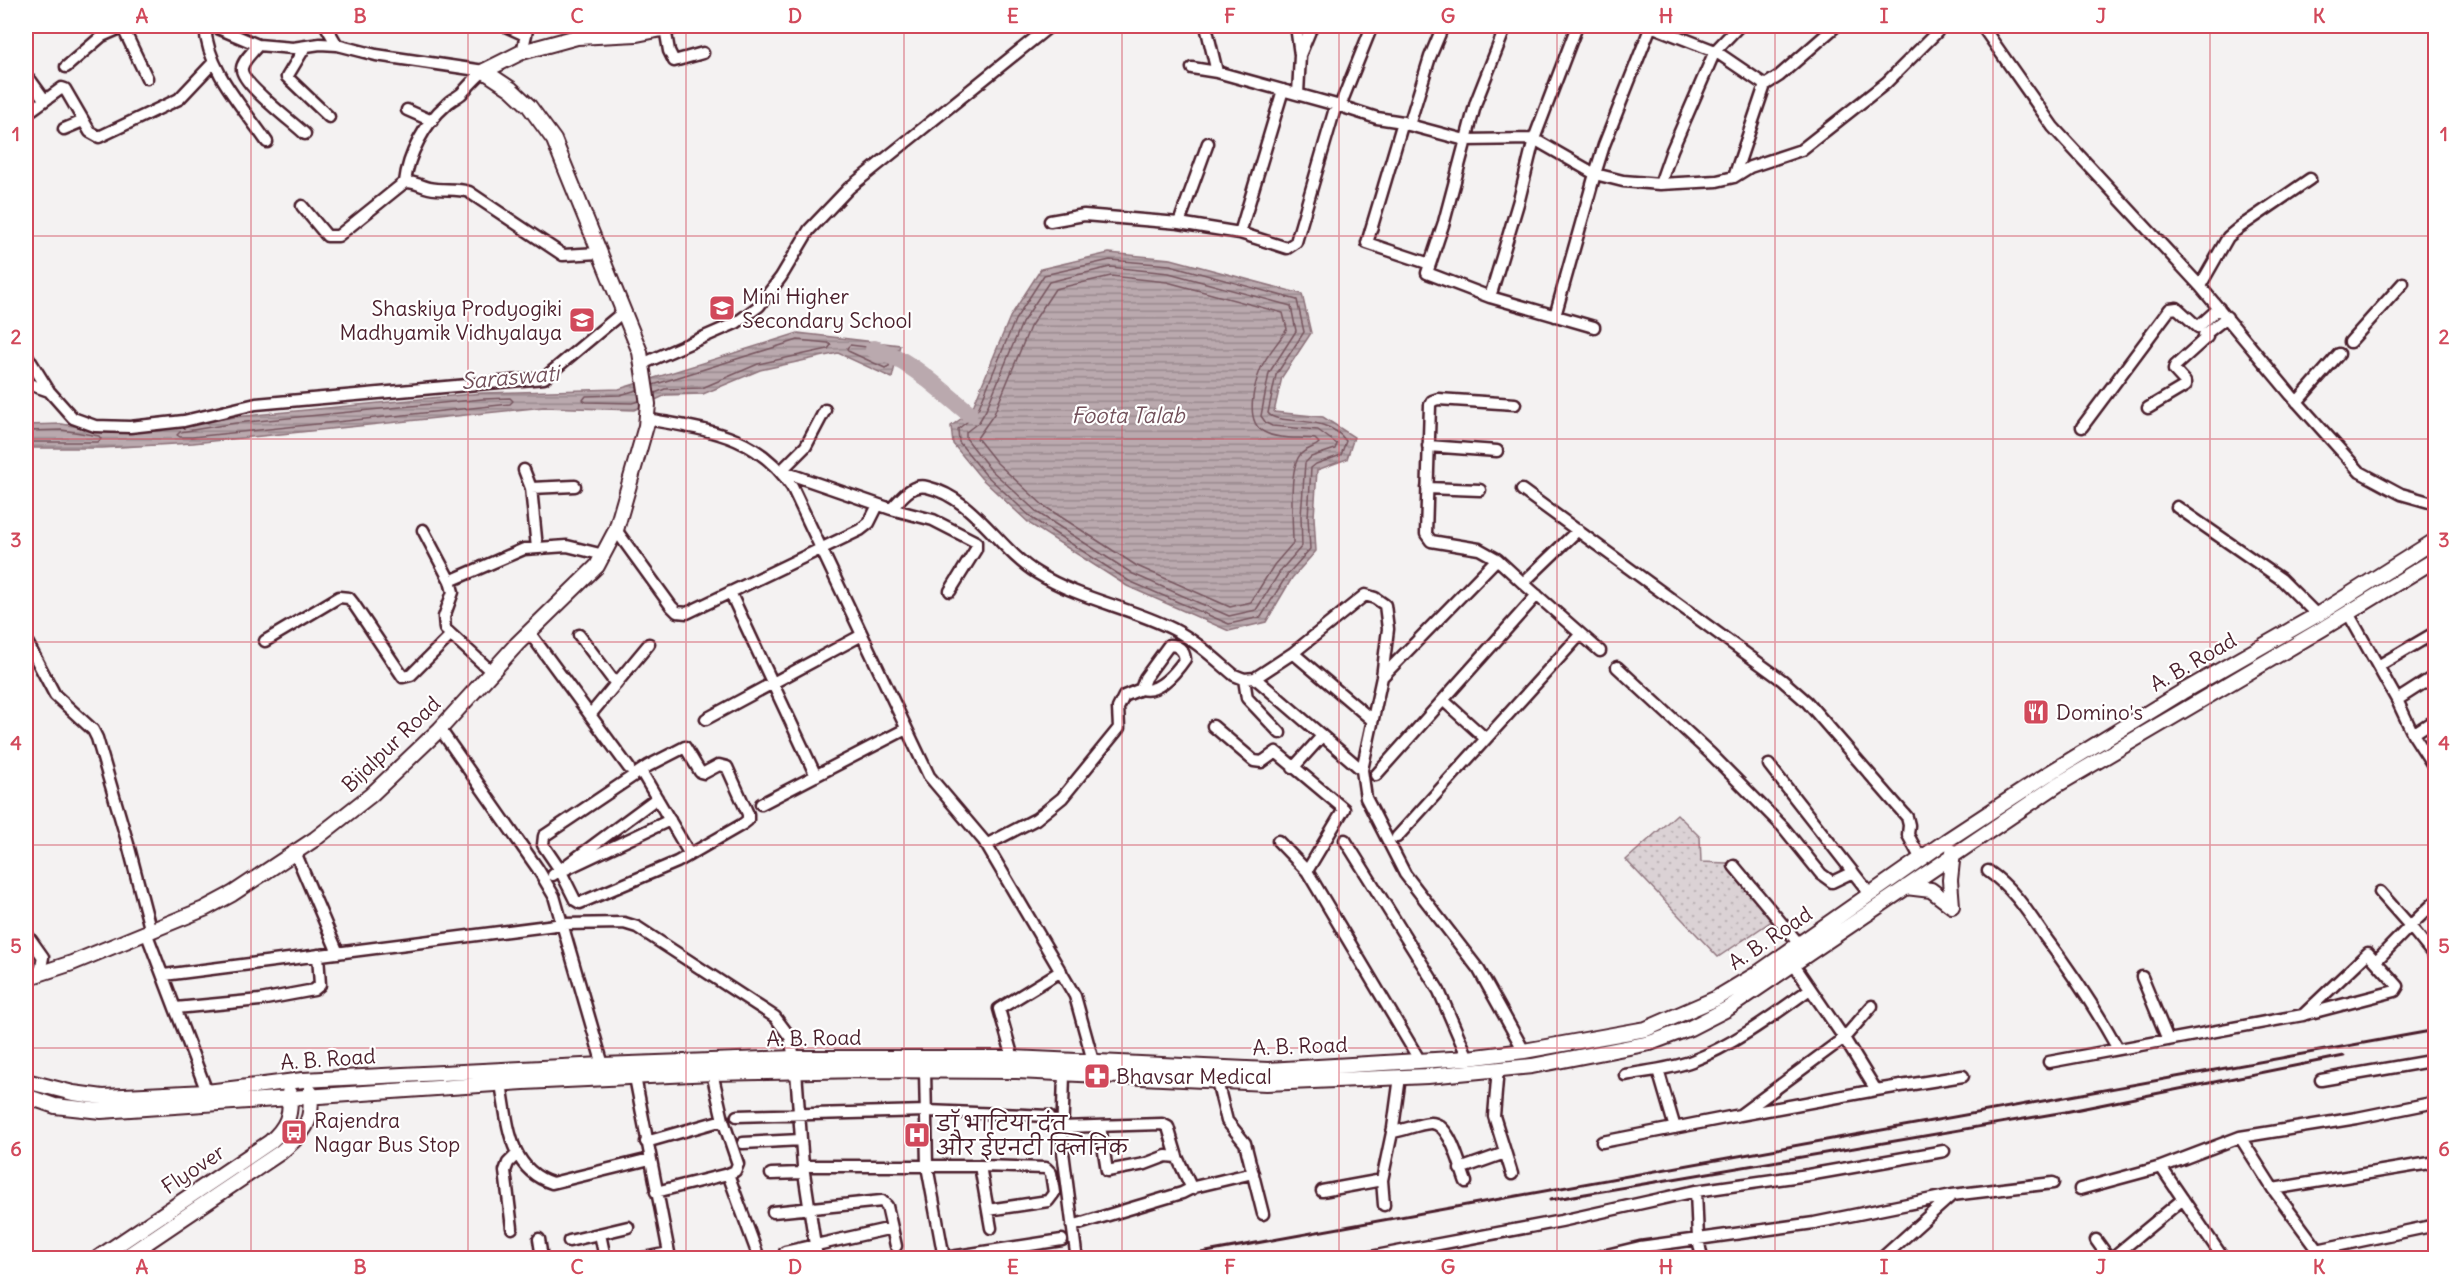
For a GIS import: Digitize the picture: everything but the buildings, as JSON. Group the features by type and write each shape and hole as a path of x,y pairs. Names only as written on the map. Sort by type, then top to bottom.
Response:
{"main road":[{"path":"648,411 643,368 554,140 529,106 511,89 484,71 522,52 577,38 638,34 671,27"},
{"name":"Bijalpur Road","path":"26,978 148,932 223,899 295,852 370,795 440,729 529,632 597,566 616,530 648,411"},
{"name":"A. B. Road","path":"26,1081 73,1093 103,1097 207,1092 309,1080 603,1065 795,1064 1013,1058 1268,1070 1468,1058 1524,1051 1646,1029 1669,1021 1715,999 1755,975 1946,841 2048,774 2174,697 2317,615 2436,540"},
{"name":"A. B. Road","path":"26,1096 55,1106 101,1112 501,1084 712,1073 795,1064 925,1071 1064,1073 1266,1083 1400,1077 1532,1066 1650,1043 1690,1028 1727,1010 2057,785 2436,559"},
{"path":"1898,875 1907,888 1930,890 1952,906 1950,880 1955,854 1946,841"},
{"path":"1920,859 1929,872"},
{"name":"Flyover","path":"124,1258 221,1194 299,1137 307,1128 311,1098 309,1080"},
{"name":"Flyover","path":"98,1258 282,1132 289,1119 288,1082"}],"street":[{"path":"205,26 207,46 213,63 267,142"},
{"path":"213,26 258,45 293,48 320,44 337,45 376,55 484,71"},
{"path":"326,26 337,45"},
{"path":"506,26 526,30 522,52"},
{"path":"643,368 736,323 759,306 781,277 809,230 849,188 1050,26"},
{"path":"1206,26 1217,72"},
{"path":"1296,26 1300,55 1298,94"},
{"path":"1300,55 1312,26"},
{"path":"1050,221 1084,215 1179,223 1240,233 1287,248 1296,242 1338,106 1372,26"},
{"path":"1430,264 1366,243 1406,123 1443,26"},
{"path":"1506,26 1476,102 1444,222 1427,273 1490,297 1594,327"},
{"path":"1490,297 1519,200 1534,139 1577,26"},
{"path":"1555,316 1604,145 1650,26 1715,51 1765,85"},
{"path":"1660,184 1672,150 1715,51 1739,26"},
{"path":"1734,177 1765,85 1779,76 1836,26"},
{"path":"1192,68 1217,72 1377,118 1406,123 1465,140 1534,139 1595,174 1623,182 1660,184 1717,182 1734,177 1750,167 1801,150 1886,84 1937,32 1940,26"},
{"path":"1982,26 2053,127 2200,286 2297,402 2360,472 2401,494 2436,504"},
{"path":"66,67 102,36 124,27 147,78"},
{"path":"671,27 669,51 674,61 704,53"},
{"path":"258,45 243,65 243,72 256,91 305,134"},
{"path":"305,47 287,77 328,117"},
{"path":"26,114 58,89 65,89 93,135 99,136 179,99 213,63"},
{"path":"405,182 407,165 432,121 447,103 458,97 473,79 484,71"},
{"path":"26,80 31,81 44,99"},
{"path":"1240,233 1283,90"},
{"path":"407,110 432,121"},
{"path":"64,129 83,121"},
{"path":"1179,223 1208,143"},
{"path":"2200,286 2228,237 2240,226 2310,179"},
{"path":"302,206 327,236 338,236 405,182 412,181 433,189 458,189 469,192 563,255 599,253"},
{"path":"2350,342 2403,283"},
{"path":"2082,427 2170,309 2177,308 2207,337 2175,366 2174,370 2185,382 2185,386 2148,408"},
{"path":"2201,331 2219,308"},
{"path":"26,354 49,392 73,418 95,426 130,427 184,421 256,404 544,378 623,312"},
{"path":"2201,331 2227,317"},
{"path":"2297,402 2339,354"},
{"path":"26,383 49,392"},
{"path":"1515,404 1432,401 1428,446 1426,534 1431,541 1479,549 1497,559 1600,651"},
{"path":"781,471 806,446 825,410"},
{"path":"648,411 742,441 763,454 781,471 792,487 929,776 986,845 1075,996 1093,1061"},
{"path":"1428,446 1497,451"},
{"path":"524,470 531,488 537,548"},
{"path":"781,471 878,505 933,520 976,542 976,549 950,591"},
{"path":"891,509 914,487 920,485 941,492 978,518 1036,572 1073,591 1175,630 1234,675 1244,679 1256,678 1293,653 1365,595 1385,605 1388,616 1382,677 1362,770 1366,798 1405,874 1479,970 1524,1051"},
{"path":"531,488 575,486"},
{"path":"1427,488 1480,490"},
{"path":"1522,490 1782,680 1807,702 1907,817 1908,836 1920,859"},
{"path":"616,530 677,612 687,613 866,526 878,505"},
{"path":"2177,507 2281,579 2317,615"},
{"path":"423,530 450,581 452,598 443,623 451,636 492,672"},
{"path":"1524,583 1578,531"},
{"path":"450,581 517,551 567,546 604,555"},
{"path":"1382,677 1497,559"},
{"path":"730,592 816,776"},
{"path":"1376,775 1537,595"},
{"path":"265,641 339,597 344,597 353,603 403,677 411,675 451,636"},
{"path":"2348,613 2397,700 2413,734 2436,770"},
{"path":"529,632 629,768"},
{"path":"2378,666 2436,632"},
{"path":"579,634 616,684"},
{"path":"706,719 862,635"},
{"path":"1397,837 1580,635"},
{"path":"26,640 55,695 93,730 98,738 128,844 148,932 207,1092"},
{"path":"590,715 649,644"},
{"path":"986,845 1036,819 1062,798 1119,728 1120,701 1124,696 1141,689 1147,691 1157,688 1185,659 1181,649 1169,645 1145,678 1141,689"},
{"path":"1293,653 1372,720"},
{"path":"1617,667 1711,754 1783,827 1821,874 1833,882 1853,872"},
{"path":"2397,700 2436,675"},
{"path":"1256,678 1362,770"},
{"path":"1244,679 1245,692 1250,703 1280,733"},
{"path":"1443,700 1485,739"},
{"path":"2413,734 2436,719"},
{"path":"1213,726 1254,761 1262,762 1276,752 1344,809 1307,871"},
{"path":"440,729 552,876 580,903 676,862 748,820 748,814 727,768 719,765 704,773 700,772 685,747 640,771 544,836 543,845 552,876 554,896 603,1065"},
{"path":"761,804 906,729"},
{"path":"1293,768 1322,736"},
{"path":"1769,765 1870,894"},
{"path":"640,771 689,853"},
{"path":"552,876 657,798"},
{"path":"552,876 670,820"},
{"path":"1345,840 1439,991 1468,1058"},
{"path":"1278,841 1307,871 1420,1061"},
{"path":"295,852 338,953"},
{"path":"1734,866 1799,944"},
{"path":"1988,871 2000,879 2016,896 2079,982 2118,1049"},
{"path":"2380,892 2436,958"},
{"path":"2376,961 2436,901"},
{"path":"164,975 563,924 624,922 637,927 774,1017 790,1037 795,1064 804,1169 817,1258"},
{"path":"26,933 43,957 40,973"},
{"path":"2049,1062 2303,1015 2395,991 2398,986 2368,953 2303,1015"},
{"path":"176,1008 260,1000 314,990 320,985 318,955"},
{"path":"1794,965 1876,1090"},
{"path":"1013,1058 999,1009 1061,971"},
{"path":"2142,977 2168,1040"},
{"path":"1625,1075 1658,1070 1693,1060 1758,1026 1810,989"},
{"path":"1740,1115 1844,1038 1872,1006"},
{"path":"2321,1080 2436,1060"},
{"path":"1498,1068 1494,1116 1512,1174"},
{"path":"1658,1070 1675,1128"},
{"path":"925,1071 927,1166 944,1258 1062,1240"},
{"path":"656,1192 735,1171 738,1164 723,1120 712,1073"},
{"path":"1064,1073 1061,1127 1076,1253"},
{"path":"1602,1142 1876,1090 1963,1076"},
{"path":"635,1077 669,1256 643,1258"},
{"path":"1384,1205 1382,1180 1400,1077"},
{"path":"1217,1081 1227,1121 1243,1138 1263,1214"},
{"path":"501,1084 513,1148 516,1155 537,1177 552,1183 650,1159"},
{"path":"2080,1189 2161,1167 2240,1137 2336,1122 2436,1102"},
{"path":"737,1116 927,1111 1049,1116"},
{"path":"646,1142 723,1120"},
{"path":"1392,1132 1431,1123 1439,1126 1453,1144 1466,1182"},
{"path":"1061,1127 1162,1124 1168,1127 1177,1156 1192,1189"},
{"path":"1100,1126 1107,1171 1145,1164 1166,1156 1177,1156"},
{"path":"2240,1137 2273,1189 2320,1254 2436,1225"},
{"path":"743,1143 801,1140"},
{"path":"1365,1258 1393,1256 1696,1191 1808,1175 1944,1151"},
{"path":"1460,1169 1505,1153"},
{"path":"512,1228 504,1176 508,1163 516,1155"},
{"path":"2273,1189 2436,1162"},
{"path":"771,1174 804,1169 927,1166 1046,1168 1051,1173 1054,1193 1048,1201 988,1210"},
{"path":"980,1166 991,1228"},
{"path":"2161,1167 2223,1258"},
{"path":"1072,1226 1253,1173"},
{"path":"728,1174 759,1258"},
{"path":"1322,1191 1382,1180"},
{"path":"1594,1258 1640,1247 1814,1223 1952,1195 2053,1183"},
{"path":"1696,1191 1698,1239 1702,1258"},
{"path":"1882,1258 1952,1195"},
{"path":"2096,1240 2111,1258 2183,1199"},
{"path":"773,1212 882,1201 886,1206 896,1246"},
{"path":"569,1242 628,1227"},
{"path":"785,1252 892,1228"},
{"path":"600,1234 605,1258"},
{"path":"539,1239 542,1258"}],"shaded area":[{"path":"1677,814 1700,837 1701,862 1727,863 1776,918 1718,957 1626,860"}],"water":[{"name":"Foota Talab","path":"1109,253 1171,259 1302,294 1311,333 1282,377 1274,412 1323,417 1354,437 1347,459 1317,470 1314,517 1316,551 1292,578 1266,622 1229,631 1127,586 1030,524 981,478 953,444 951,426 969,413 1010,317 1041,269"},
{"path":"798,333 900,345 892,378 838,353 760,370 703,394 666,395 634,410 544,407 193,443 102,448 26,448 26,425 62,424 101,431 139,432 235,417 482,393 619,389"}],"waterway":[{"name":"Saraswati","path":"874,349 912,368 969,413"}],"railway":[{"path":"1173,1258 2436,1030"},
{"path":"1550,1200 2065,1112 2344,1056"}],"place":[{"name":"Mini Higher Secondary School","path":"722,308"},
{"name":"Shaskiya Prodyogiki Madhyamik Vidhyalaya","path":"582,320"},
{"name":"Domino's","path":"2036,712"},
{"name":"Bhavsar Medical","path":"1097,1076"},
{"name":"Rajendra Nagar Bus Stop","path":"294,1132"},
{"name":"डॉ भाटिया दंत और ईएनटी क्लिनिक","path":"917,1135"}]}
